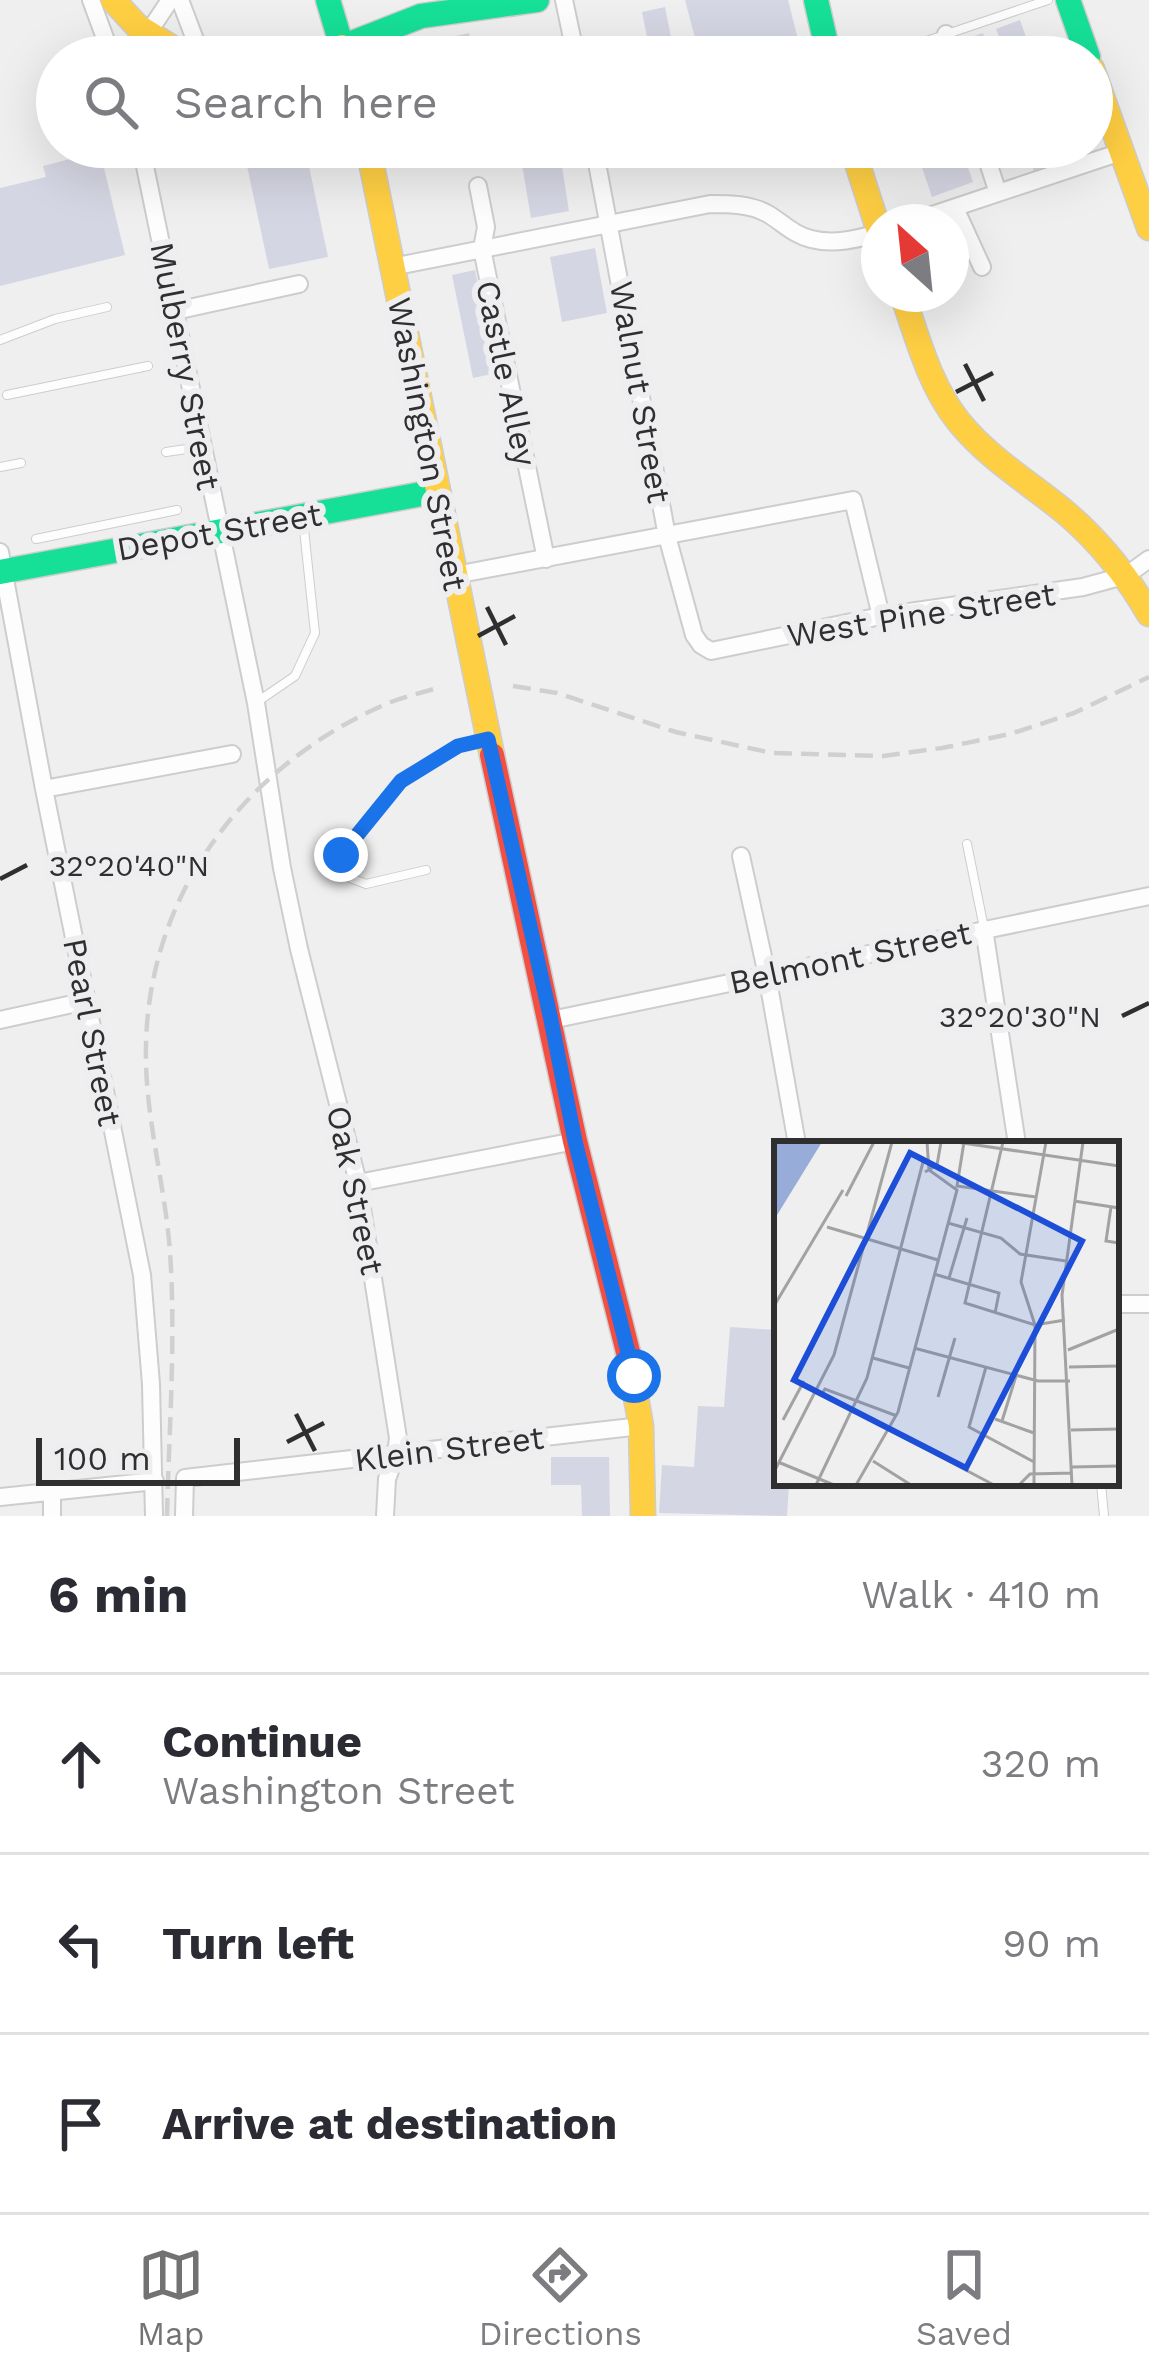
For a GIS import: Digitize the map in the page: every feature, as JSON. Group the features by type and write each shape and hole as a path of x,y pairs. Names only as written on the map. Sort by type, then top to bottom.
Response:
{"main road":[{"path":"113,0 148,36"},
{"path":"328,0 333,36"},
{"path":"371,36 421,16 537,0"},
{"path":"816,0 824,36"},
{"path":"1068,0 1081,36"},
{"path":"1113,129 1149,228"},
{"name":"Washington Street","path":"372,168 575,1141 634,1376 641,1426 643,1516"},
{"path":"858,168 870,204"},
{"path":"909,312 935,383 956,419 994,458 1088,533 1127,575 1149,614"},
{"name":"Depot Street","path":"1,565 439,491"}],"street":[{"path":"91,0 104,36"},
{"path":"148,36 170,0"},
{"path":"180,0 194,36"},
{"path":"564,0 572,36"},
{"path":"1113,155 1121,152"},
{"name":"Mulberry Street","path":"145,168 256,703 282,868"},
{"name":"Walnut Street","path":"598,168 668,536 694,635"},
{"path":"990,168 998,193"},
{"path":"966,204 1073,168"},
{"name":"Castle Alley","path":"478,186 486,227 482,249 546,559"},
{"path":"392,267 688,206 733,204 767,213 782,226 813,240 861,237"},
{"path":"969,239 982,267"},
{"path":"175,311 298,284"},
{"path":"455,575 854,500 880,616"},
{"name":"West Pine Street","path":"694,635 711,651 880,616 1083,587 1127,575 1149,560"},
{"name":"Pearl Street","path":"1,565 142,1275 154,1516"},
{"path":"44,790 232,754"},
{"path":"741,856 796,1141"},
{"name":"Oak Street","path":"282,868 358,1183 398,1438 385,1516"},
{"name":"Belmont Street","path":"551,1020 1149,896"},
{"path":"984,929 1017,1141"},
{"path":"0,1020 86,1001"},
{"path":"358,1183 575,1141"},
{"name":"Klein Street","path":"184,1516 185,1478 641,1426"},
{"path":"0,1497 155,1481"},
{"path":"52,1493 52,1516"}],"lane":[{"path":"940,36 1048,0"},
{"path":"0,340 55,319 107,307"},
{"path":"7,395 148,366"},
{"path":"166,452 202,447"},
{"path":"0,467 20,463"},
{"path":"36,538 177,510"},
{"path":"256,703 295,676 315,633 302,516"},
{"path":"426,870 366,884 345,876 341,855 401,781 458,746 488,739"},
{"path":"967,844 984,929"},
{"path":"1101,1486 1104,1516"}],"building":[{"path":"685,0 788,0 797,36 694,36"},
{"path":"665,7 671,36 647,36 642,12"},
{"path":"1020,20 1026,36 999,36 996,29"},
{"path":"44,168 104,168 125,255 0,286 0,188 46,177"},
{"path":"247,168 309,168 328,257 269,269"},
{"path":"523,168 562,168 569,211 531,218"},
{"path":"922,168 968,168 973,182 932,197"},
{"path":"595,248 607,313 562,322 550,257"},
{"path":"475,270 497,373 473,378 452,275"},
{"path":"730,1327 774,1330 774,1486 789,1486 787,1516 659,1513 662,1465 694,1467 698,1406 724,1407"},
{"path":"551,1457 609,1457 610,1516 582,1516 581,1485 551,1485"}],"railway":[{"path":"513,686 557,693 676,732 772,753 883,756 1010,734 1074,713 1149,677"},
{"path":"167,1516 172,1285 148,1097 146,1045 152,988 166,934 187,884 216,837 252,796 293,759 340,727 391,702 434,689"}],"traffic: fast":[{"path":"328,0 339,36"},
{"path":"370,36 421,16 537,0"},
{"path":"816,0 824,36"},
{"path":"1068,0 1081,36"},
{"path":"0,572 438,491"}],"traffic: slow":[{"path":"113,0 153,36"},
{"path":"1113,128 1149,228"},
{"path":"372,168 492,755"},
{"path":"859,168 870,204"},
{"path":"908,312 932,377 959,422 1090,536 1149,614"},
{"path":"628,1352 641,1426 643,1516"}],"traffic: jam":[{"path":"492,755 575,1141 628,1352"}],"route":[{"path":"341,855 401,781 458,746 488,739 575,1141 634,1376"}]}
